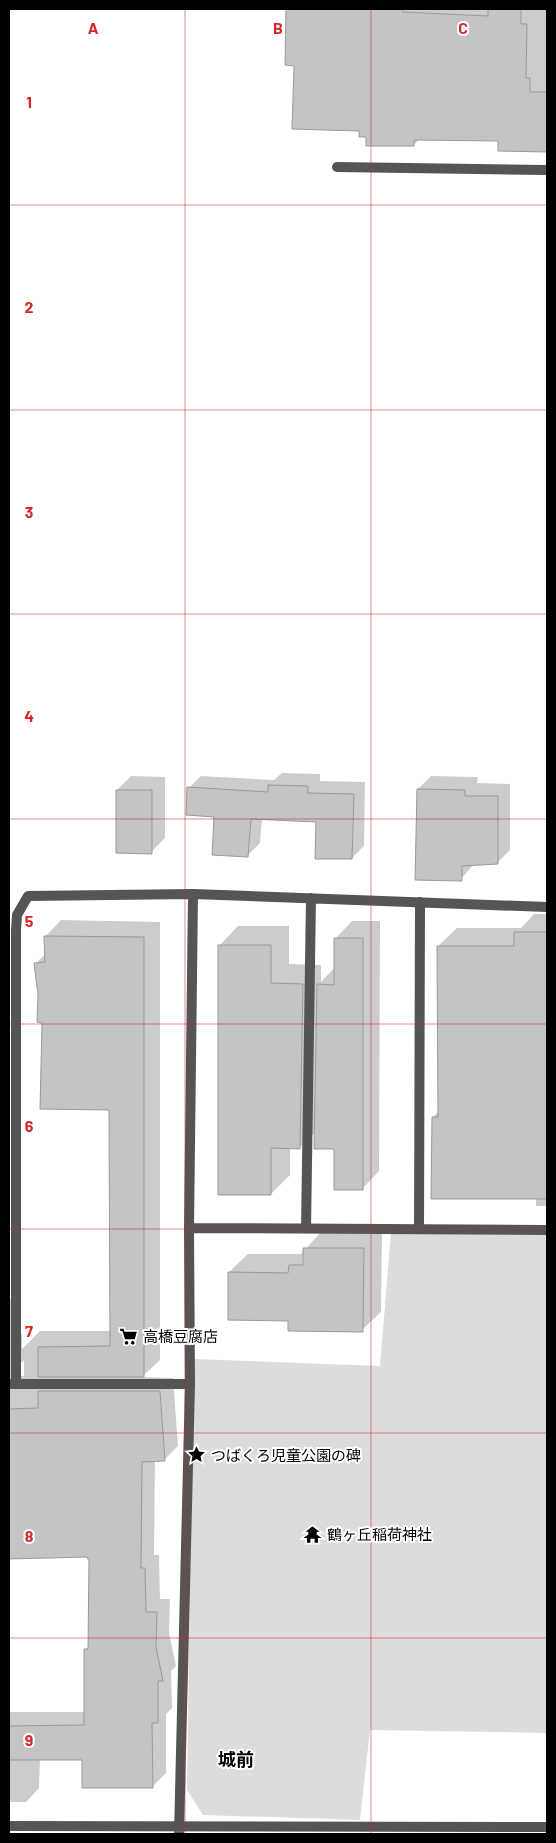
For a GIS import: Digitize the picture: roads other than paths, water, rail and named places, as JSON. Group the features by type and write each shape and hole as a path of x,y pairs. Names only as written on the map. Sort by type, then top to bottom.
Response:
{"street":[{"path":"337,168 547,170"},
{"path":"179,1830 190,1384 189,1228 193,894"},
{"path":"190,1384 12,1384 11,997 17,915 28,896 193,894 547,907"},
{"path":"306,1229 311,898"},
{"path":"418,1229 420,902"},
{"path":"189,1228 547,1230"},
{"path":"9,1826 62,1830 547,1827"}],"place":[{"name":"高橋豆腐店","path":"129,1336"},
{"name":"つばくろ児童公園の碑","path":"197,1455"},
{"name":"鶴ヶ丘稲荷神社","path":"313,1534"}],"district":[{"name":"城前","path":"236,1759"}]}
